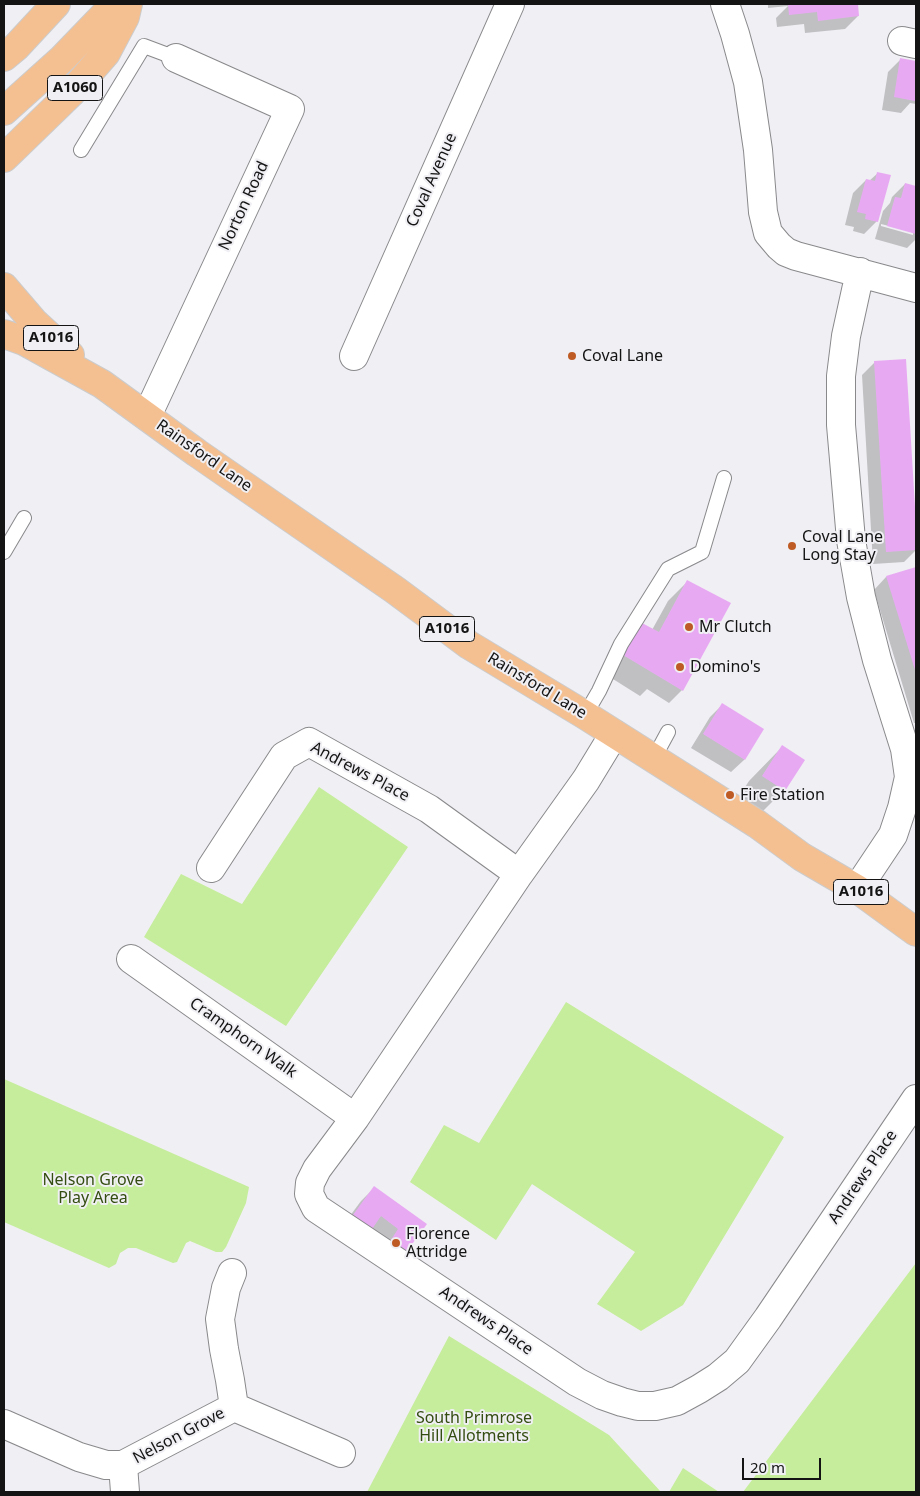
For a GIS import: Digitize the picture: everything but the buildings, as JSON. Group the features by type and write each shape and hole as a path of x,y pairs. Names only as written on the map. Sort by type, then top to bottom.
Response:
{"main road":[{"path":"4,57 56,4"},
{"name":"A1060","path":"4,111 62,59 115,4"},
{"name":"A1060","path":"4,158 71,93 106,53 124,17 128,4"},
{"name":"Rainsford Lane","path":"4,287 34,322 102,384"},
{"name":"Rainsford Lane","path":"10,334 102,384 395,590 469,645 585,715 757,824 802,857 857,889 916,932"}],"street":[{"name":"Coval Avenue","path":"354,356 510,4"},
{"path":"725,4 748,82 758,150 763,212 768,233 778,246 796,256 916,288"},
{"name":"Norton Road","path":"147,416 290,109 176,58"},
{"path":"857,889 893,835 909,777 911,747 878,660 861,597 852,540 841,425 840,376 846,336 860,272"},
{"name":"Andrews Place","path":"614,734 586,780 519,874 354,1118 317,1169 310,1182 309,1194 316,1208 577,1382 602,1395 622,1402 638,1406 655,1406 677,1401 718,1377 737,1360 768,1318 916,1099"},
{"name":"Andrews Place","path":"211,868 284,756 309,742 429,809 519,874"},
{"name":"Cramphorn Walk","path":"131,959 354,1118"},
{"name":"Nelson Grove","path":"232,1273 226,1288 220,1319 234,1406"},
{"name":"Nelson Grove","path":"234,1406 341,1453"},
{"name":"Nelson Grove","path":"4,1424 79,1457 106,1465 123,1465 234,1406"},
{"name":"Nelson Grove","path":"123,1465 125,1492"}],"lane":[{"path":"81,150 144,46 176,58"},
{"path":"585,715 599,691 621,644 668,569 702,552 724,478"},
{"path":"4,552 24,518"},
{"path":"654,758 668,732"}],"green space":[{"path":"319,787 408,847 286,1026 144,937 181,874 242,904"},
{"path":"566,1002 784,1137 683,1305 641,1331 597,1304 635,1252 532,1184 496,1240 410,1182 444,1125 479,1143"},
{"name":"Nelson Grove Play Area","path":"4,1079 249,1187 246,1203 226,1247 222,1252 216,1252 190,1241 186,1243 177,1262 173,1263 136,1248 128,1248 120,1253 116,1264 109,1268 4,1222"},
{"path":"916,1263 916,1492 743,1492 820,1390"},
{"name":"South Primrose Hill Allotments","path":"449,1336 609,1435 661,1492 367,1492"},
{"path":"683,1468 719,1492 669,1492"}],"place":[{"name":"Coval Lane","path":"572,356"},
{"name":"Coval Lane Long Stay","path":"792,546"},
{"name":"Mr Clutch","path":"689,627"},
{"name":"Domino's","path":"680,667"},
{"name":"Fire Station","path":"730,795"},
{"name":"Florence Attridge","path":"396,1243"}]}
